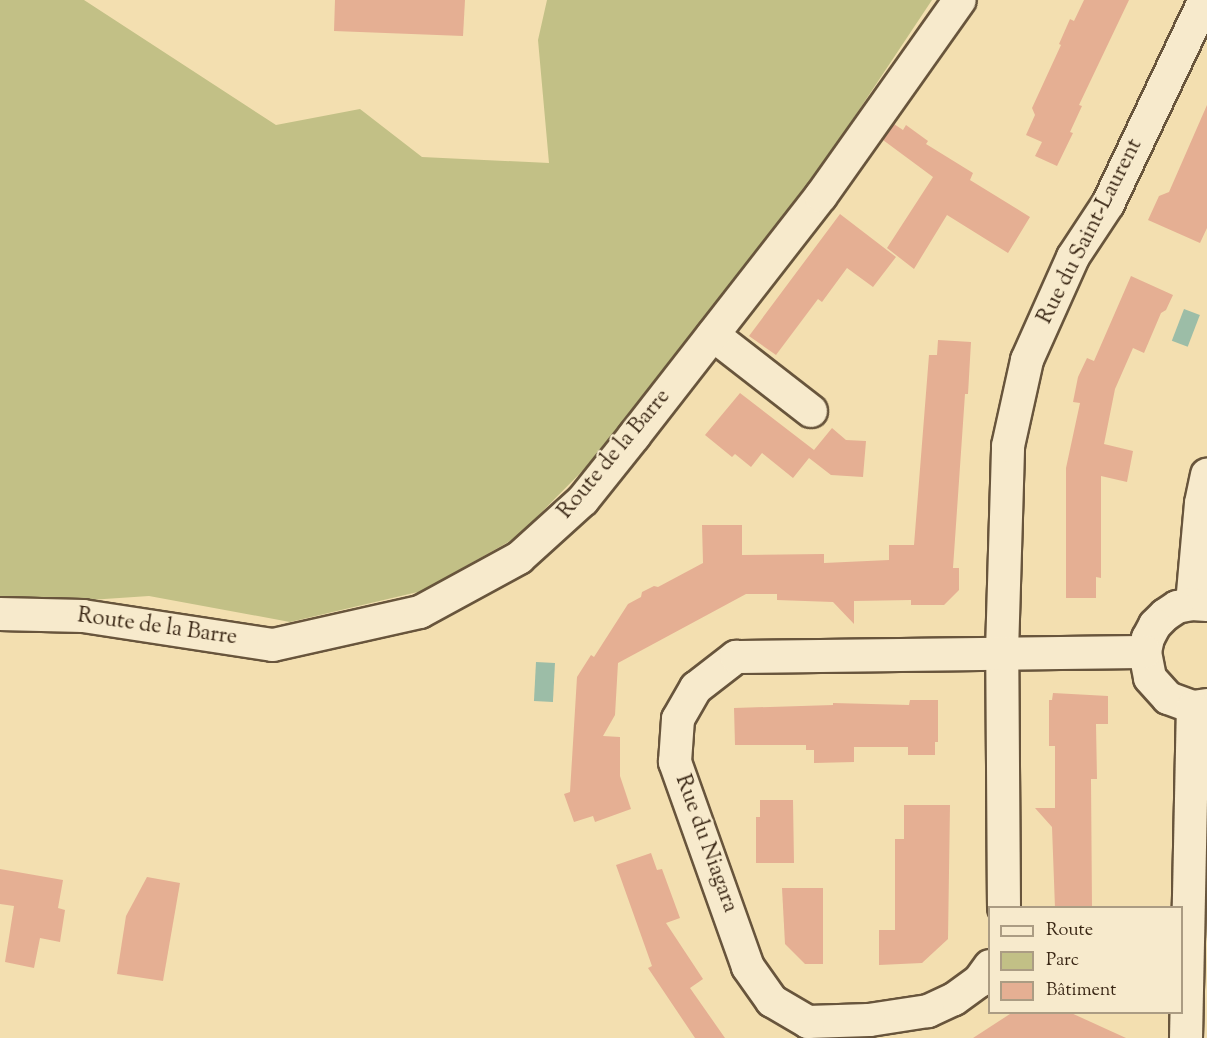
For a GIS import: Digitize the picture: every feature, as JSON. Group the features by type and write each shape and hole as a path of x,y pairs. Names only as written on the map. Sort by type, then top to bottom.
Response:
{"street":[{"name":"Route de la Barre","path":"0,614 82,616 273,645 420,612 519,558 583,500 821,196 960,0"},
{"name":"Rue du Saint-Laurent","path":"1002,652 1008,446 1027,360 1073,257 1108,204 1206,0"},
{"path":"713,335 811,411"},
{"path":"1185,1038 1200,706 1174,701 1158,689 1150,678 1145,652 1148,638 1155,625 1177,607 1199,604 1201,504 1207,475"},
{"path":"1002,652 1004,906"},
{"name":"Rue du Niagara","path":"988,969 979,981 954,999 928,1011 869,1020 808,1022 772,1001 748,967 675,762 678,718 696,688 736,657 1145,652"}],"green space":[{"path":"0,0 84,0 276,125 360,109 422,157 549,163 538,40 547,0 932,0 831,152 611,442 517,537 422,591 290,622 149,596 0,606"}],"shaded area":[{"path":"1184,309 1200,315 1188,347 1172,341"},
{"path":"536,662 555,663 553,702 534,701"}],"building":[{"path":"335,0 465,0 463,36 334,31"},
{"path":"1084,0 1129,0 1079,105 1082,106 1070,132 1073,133 1057,166 1035,156 1042,142 1026,135 1035,115 1032,108 1061,45 1059,44 1070,19 1074,21"},
{"path":"1207,105 1207,228 1200,243 1148,220 1159,196 1169,192"},
{"path":"894,124 903,130 906,125 928,141 926,144 973,173 970,180 1030,217 1008,253 947,215 914,269 887,248 933,177 883,140"},
{"path":"840,214 896,257 873,287 847,268 822,302 818,299 776,355 749,336"},
{"path":"1131,276 1173,295 1166,310 1161,313 1144,353 1133,348 1115,389 1104,444 1133,451 1127,482 1101,476 1101,578 1096,577 1096,598 1066,598 1066,468 1080,403 1073,402 1078,377 1087,358 1094,361"},
{"path":"938,340 971,342 968,394 965,394 953,568 959,568 959,590 944,605 911,605 911,600 854,601 854,624 833,602 777,600 777,594 746,594 618,663 615,715 603,736 620,737 620,776 631,809 595,822 593,816 574,822 564,794 570,792 577,677 591,655 594,657 628,604 641,597 642,592 654,586 658,587 703,563 702,525 742,525 742,555 824,554 824,563 889,560 889,545 914,545 929,355 937,355"},
{"path":"740,393 814,450 832,428 846,440 866,441 863,477 831,475 809,458 793,478 762,453 751,467 735,454 732,457 705,435"},
{"path":"1053,693 1108,696 1108,724 1096,724 1097,779 1091,779 1092,906 1055,906 1052,827 1035,808 1055,808 1055,746 1049,746 1049,700 1052,700"},
{"path":"910,700 938,700 938,742 935,742 935,755 908,755 908,747 854,747 854,762 814,763 814,750 806,750 806,745 735,745 734,708 833,705 833,703 909,705"},
{"path":"760,800 793,800 794,863 756,863 756,817 760,817"},
{"path":"904,805 950,805 948,939 922,963 879,965 879,930 895,930 895,839 904,839"},
{"path":"651,853 657,870 662,869 680,918 666,923 703,979 690,988 725,1038 695,1038 648,968 652,966 616,865"},
{"path":"0,869 63,880 58,908 65,910 60,942 40,938 34,968 5,962 14,906 0,904"},
{"path":"147,877 180,883 163,981 117,974 126,916"},
{"path":"782,888 823,888 823,964 805,964 785,944"},
{"path":"1010,1014 1073,1014 1126,1038 973,1038"}]}
